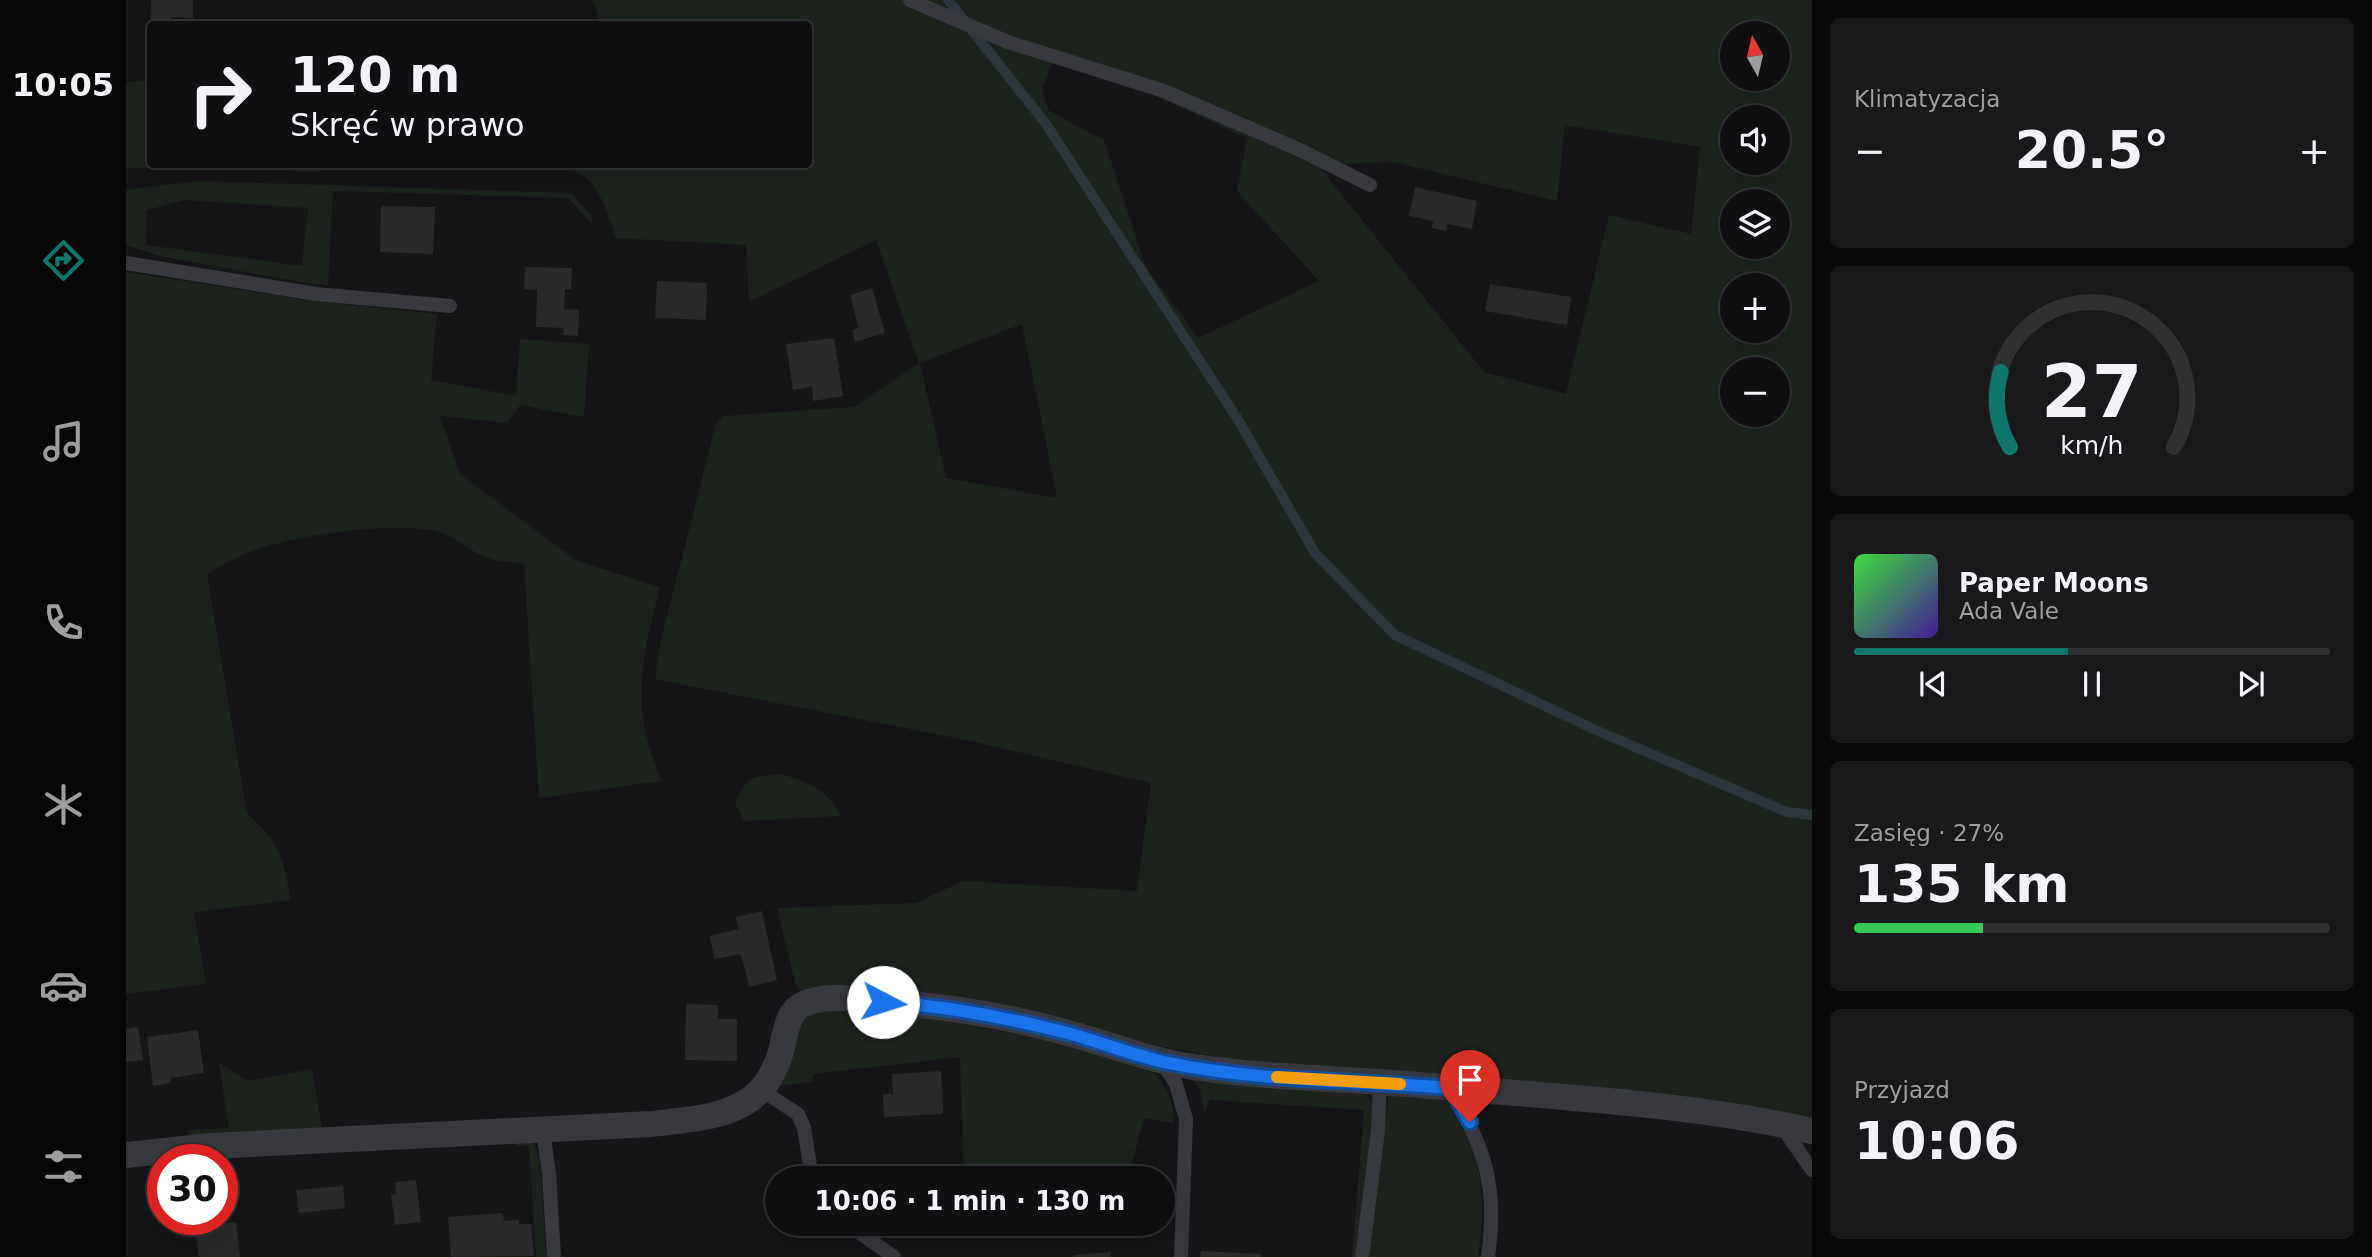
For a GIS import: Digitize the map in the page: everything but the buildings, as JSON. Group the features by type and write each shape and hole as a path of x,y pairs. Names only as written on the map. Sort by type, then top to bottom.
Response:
{"street":[{"path":"126,1155 211,1146 651,1124 703,1117 735,1108 761,1090 781,1052 791,1013 807,1002 818,999 965,1010 1068,1033 1162,1062 1275,1077 1380,1082 1643,1103 1812,1130"}],"lane":[{"path":"910,0 999,38 1164,91 1300,150 1370,185"},
{"path":"126,263 316,294 450,306"},
{"path":"1162,1062 1176,1084 1186,1119 1181,1257"},
{"path":"1362,1257 1378,1130 1380,1082"},
{"path":"1451,1088 1470,1122 1486,1163 1493,1211 1488,1257"},
{"path":"761,1090 798,1114 804,1128 810,1166"},
{"path":"1780,1123 1812,1170"},
{"path":"543,1131 549,1173 554,1257"},
{"path":"864,1236 894,1257"}],"shaded area":[{"path":"593,0 1812,0 1812,1121 1248,1063 1155,1045 1057,1020 801,994 795,983 777,908 916,903 963,881 1137,891 1151,783 966,740 655,679 661,640 716,423 723,416 854,407 919,363 876,240 749,302 746,245 616,238 597,191 584,176 572,171 509,169 812,168 812,21 600,21","holes":["1052,61 1140,89 1247,138 1237,191 1319,281 1198,338 1146,267 1104,140 1049,111 1042,90","1565,125 1700,147 1691,234 1609,215 1566,394 1484,372 1318,165 1393,162 1557,201","1022,324 1057,498 946,478 920,363"]},
{"path":"147,80 147,168 126,168 126,82"},
{"path":"214,168 319,168 319,172"},
{"path":"197,181 571,193 591,215 593,225 568,198 333,191 328,285 160,256 126,245 126,190","holes":["185,200 308,208 302,266 146,245 147,210"]},
{"path":"126,272 313,301 437,314 431,380 516,396 520,339 589,344 584,417 520,405 507,423 440,416 460,474 577,561 660,587 644,658 641,693 646,736 661,781 539,798 524,564 487,558 450,536 435,531 396,528 326,534 283,542 250,552 207,574 247,814 267,834 279,852 291,900 194,912 206,984 126,994"},
{"path":"781,774 816,788 829,799 841,816 744,821 735,803 743,787 757,777"},
{"path":"830,1009 957,1017 1143,1064 1157,1076 1166,1089 1172,1105 1173,1123 1144,1118 1132,1166 964,1166 960,1057 813,1074 813,1082 776,1086 792,1037 806,1016"},
{"path":"219,1063 248,1081 312,1069 323,1135 191,1140 187,1130 229,1128"},
{"path":"1188,1076 1366,1092 1372,1105 1372,1123 1357,1257 1352,1257 1364,1110 1210,1100 1204,1112 1200,1089"},
{"path":"1389,1094 1448,1096 1468,1136 1479,1174 1482,1212 1478,1257 1367,1257"},
{"path":"516,1141 533,1142 540,1158 546,1257 536,1257 529,1146 515,1146"}],"waterway":[{"path":"948,0 1046,124 1237,418 1315,553 1395,635 1598,731 1787,812 1812,815"}],"slow traffic":[{"path":"1277,1077 1400,1084"}],"route":[{"path":"883,1002 965,1010 1024,1022 1162,1062 1193,1067 1275,1077 1451,1088 1470,1122"}]}
